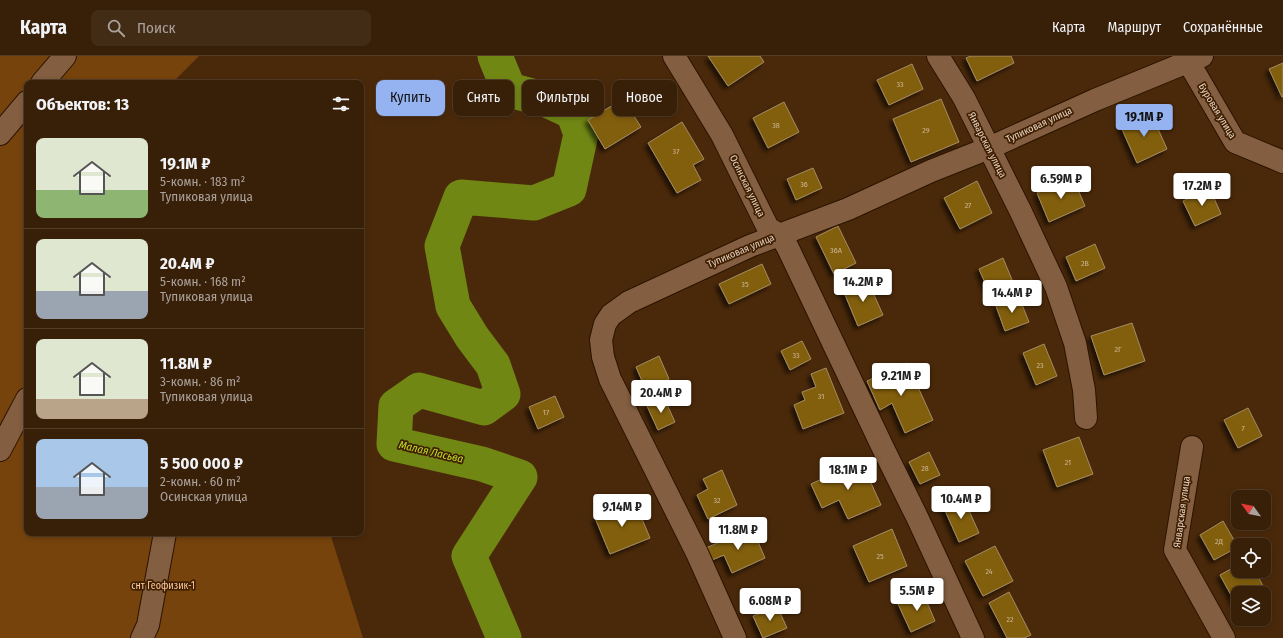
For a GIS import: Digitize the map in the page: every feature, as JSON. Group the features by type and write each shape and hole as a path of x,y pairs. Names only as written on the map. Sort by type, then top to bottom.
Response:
{"street":[{"path":"45,80 65,56"},
{"name":"Осинская улица","path":"674,56 722,135 768,228 780,235 788,246 973,638"},
{"name":"Январская улица","path":"938,56 964,98 1056,287 1075,343 1084,390 1086,418"},
{"name":"Тупиковая улица","path":"735,638 690,539 610,379 603,357 600,340 605,324 611,315 629,302 729,256 834,215 931,171 989,148 1191,58"},
{"name":"Буровая улица","path":"1191,58 1235,142 1283,162"},
{"path":"0,134 24,106"},
{"path":"0,450 24,405"},
{"name":"Январская улица","path":"1192,447 1175,550 1224,638"},
{"path":"142,638 148,625 164,536"}],"green space":[{"name":"снт Геофизик-1","path":"0,56 199,56 175,80 24,80 24,536 331,536 363,638 0,638"}],"building":[{"path":"708,56 760,56 764,62 728,86"},
{"path":"971,56 1011,56 1014,63 977,81 966,58"},
{"path":"1283,63 1283,97 1282,97 1269,69"},
{"path":"912,64 923,89 889,105 877,80"},
{"path":"941,99 959,142 911,162 893,119"},
{"path":"784,102 799,132 768,148 753,118"},
{"path":"612,106 612,116 634,116 641,127 605,149 588,120 595,116 604,116 604,110"},
{"path":"1151,113 1167,149 1137,163 1121,127"},
{"path":"682,122 704,159 693,165 701,180 677,193 648,143"},
{"path":"813,168 822,188 796,200 787,179"},
{"path":"1073,178 1085,206 1049,222 1037,193"},
{"path":"977,181 992,213 960,229 944,198"},
{"path":"1210,189 1221,214 1195,226 1183,201"},
{"path":"838,226 856,263 834,274 816,237"},
{"path":"1095,244 1105,268 1076,281 1066,257"},
{"path":"1003,258 1015,287 991,297 979,269"},
{"path":"762,264 771,284 729,304 719,284"},
{"path":"867,279 883,315 858,326 843,290"},
{"path":"1019,297 1029,322 1005,331 996,306"},
{"path":"1132,323 1145,361 1104,375 1091,336"},
{"path":"802,341 811,359 790,370 781,351"},
{"path":"1044,344 1057,376 1036,385 1023,353"},
{"path":"659,356 669,379 646,390 636,367"},
{"path":"907,363 933,420 905,433 892,403 880,410 867,381"},
{"path":"826,368 844,413 803,429 794,405 805,400 802,392 816,387 811,374"},
{"path":"555,396 564,417 538,429 529,407"},
{"path":"664,398 675,422 658,430 647,406"},
{"path":"1248,408 1262,436 1238,448 1224,420"},
{"path":"1079,437 1093,474 1057,487 1043,450"},
{"path":"929,452 940,475 920,484 909,462"},
{"path":"861,461 881,505 848,519 839,500 822,508 811,484"},
{"path":"722,470 737,505 708,519 697,495 708,489 703,479"},
{"path":"963,497 979,533 959,542 943,506"},
{"path":"635,502 650,538 610,554 595,518"},
{"path":"1223,521 1233,538 1231,538 1231,551 1214,560 1200,535"},
{"path":"752,528 765,558 732,573 724,555 712,560 706,548"},
{"path":"892,529 907,566 869,582 853,546"},
{"path":"995,546 1013,581 983,596 965,561"},
{"path":"1231,569 1231,578 1259,578 1263,586 1231,586 1231,595 1220,575"},
{"path":"1009,592 1031,635 1024,638 1007,638 989,603"},
{"path":"923,593 935,621 911,632 898,604"},
{"path":"777,606 787,628 763,638 753,616"}],"waterway":[{"name":"Малая Ласьва","path":"495,56 509,90 547,100 573,112 581,134 569,189 534,203 461,197 442,246 453,306 472,337 493,365 503,394 484,408 419,390 396,406 394,444 482,464 520,477 469,556 504,638"}]}
